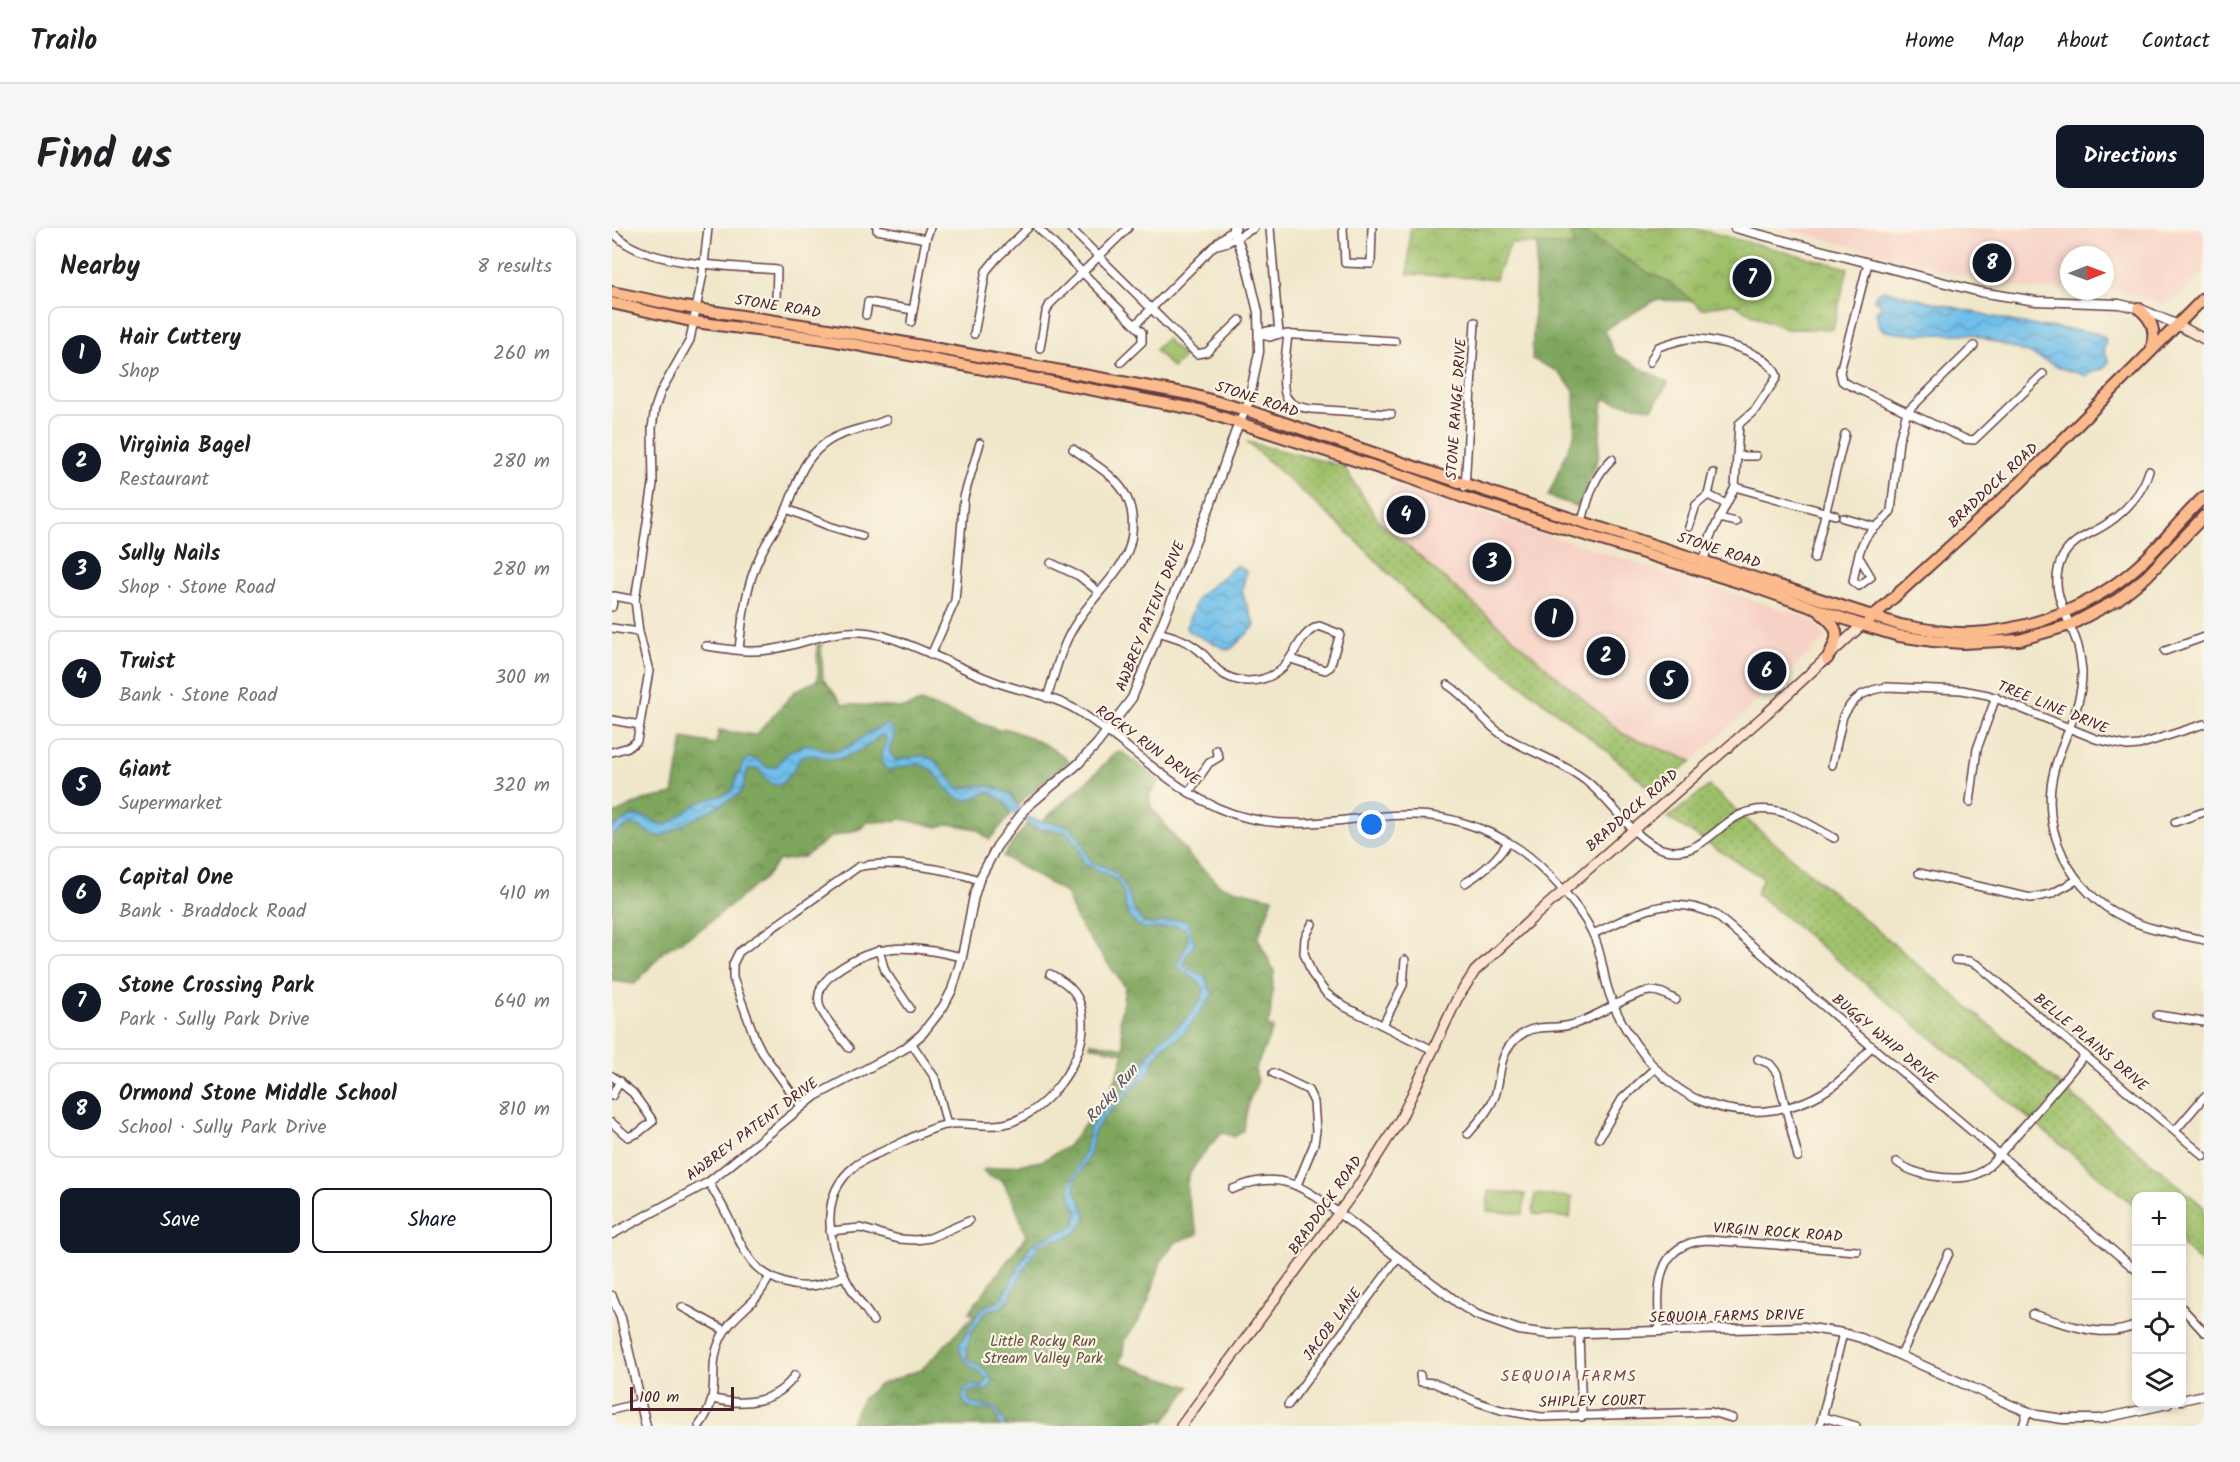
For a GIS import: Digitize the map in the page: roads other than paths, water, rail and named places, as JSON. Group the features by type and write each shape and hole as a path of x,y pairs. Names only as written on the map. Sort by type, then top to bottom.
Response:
{"main road":[{"name":"STONE ROAD","path":"612,292 697,309 828,329 1189,393 1582,521 1816,609 1862,625 1914,638 1963,643 2019,640 2070,625 2116,600 2147,576 2204,516"},
{"name":"BRADDOCK ROAD","path":"1181,1426 1340,1214 1394,1130 1457,999 1475,971 1562,891 1827,659 2020,483 2204,298"},
{"name":"STONE ROAD","path":"612,303 694,322 825,339 1183,406 1389,471 1465,498 1900,625 1938,632 1972,633 2023,625 2064,612 2101,593 2137,567 2204,497"},
{"path":"2138,308 2153,326 2151,352"},
{"path":"2178,326 2204,339"},
{"path":"1816,609 1830,621 1837,632 1836,640 1827,659"}],"street":[{"path":"612,752 629,747 637,741 649,671 639,632 635,600 653,484 652,428 655,408 661,391 690,340 705,263 708,228"},
{"path":"877,228 877,230 926,239"},
{"path":"911,322 930,228"},
{"path":"974,334 986,271 996,258 1028,228"},
{"path":"1038,228 1142,332 1143,339 1121,362"},
{"path":"1070,228 1194,352 1200,354 1207,352 1240,320"},
{"path":"1040,348 1046,312 1050,304 1128,228"},
{"path":"1135,325 1217,245 1228,242 1235,230 1254,228"},
{"path":"1270,228 1283,334 1284,394 1298,407 1391,414"},
{"path":"1343,228 1345,263 1371,264 1372,228"},
{"path":"1736,228 2006,297 2036,301 2105,302 2138,308 2178,326"},
{"name":"AWBREY PATENT DRIVE","path":"612,1234 709,1182 815,1096 912,1044 944,1007 962,957 979,880 997,846 1028,807 1078,764 1108,731 1132,698 1246,410 1257,366 1259,334 1254,290 1235,230"},
{"path":"612,233 639,250 659,256 777,270 776,298"},
{"path":"1868,263 1840,372 1842,381 1965,439 1974,440 2043,374"},
{"path":"866,315 868,302 914,310"},
{"name":"STONE RANGE DRIVE","path":"1465,498 1475,322"},
{"path":"1259,334 1270,337 1283,334 1395,341"},
{"path":"1650,362 1658,347 1686,339 1709,339 1731,345 1770,364 1778,377 1755,410 1738,424 1735,487 1710,537 1703,566"},
{"path":"1859,557 1864,540 1892,512 1899,441 1907,412 1974,346"},
{"path":"740,650 743,615 755,567 787,509 799,474 815,452 829,441 886,420"},
{"path":"1814,559 1845,434"},
{"path":"932,655 955,601 964,497 981,443"},
{"path":"1047,698 1067,639 1076,623 1127,554 1132,537 1132,517 1127,499 1120,487 1105,472 1073,449"},
{"path":"1737,456 1756,456"},
{"path":"1582,521 1598,474 1612,459"},
{"path":"2149,471 2139,493 2121,512 2108,523 2075,541 2065,553 2056,578 2059,602 2078,643 2082,673 2079,704 2054,771 2051,808 2059,848 2077,879 2099,902 2123,918 2150,927 2204,939"},
{"path":"1689,527 1696,505 1708,495 1713,473"},
{"path":"1735,487 1834,515"},
{"path":"1708,495 1726,504"},
{"path":"787,509 862,536"},
{"path":"1719,518 1736,522"},
{"path":"1843,518 1875,527"},
{"path":"1051,563 1078,576 1100,592"},
{"path":"612,607 614,596 635,600"},
{"path":"1158,632 1196,647 1219,671 1236,680 1252,681 1277,673 1291,659 1310,629 1318,626 1340,634 1330,668 1325,670 1291,659"},
{"path":"612,628 639,632"},
{"name":"ROCKY RUN DRIVE","path":"706,646 740,650 771,650 820,636 852,632 883,636 995,682 1073,708 1108,731 1189,792 1225,811 1266,822 1296,825 1386,816 1433,816 1485,831 1508,842 1536,862 1562,891 1593,934"},
{"path":"2165,651 2204,637"},
{"path":"1448,685 1461,693 1482,718 1502,735 1557,762 1585,780 1602,794 1651,845 1679,851 1703,843 1723,824 1736,816 1766,809 1789,814 1834,838"},
{"name":"TREE LINE DRIVE","path":"1832,765 1843,716 1851,704 1868,691 1886,687 1962,690 1996,697 2070,728 2112,744 2127,747 2204,724"},
{"path":"1970,802 1977,749 1996,697"},
{"path":"612,720 640,724"},
{"path":"1189,792 1209,763 1219,757 1216,750"},
{"path":"2175,822 2204,812"},
{"path":"1466,884 1494,861 1508,842"},
{"path":"801,1106 754,1038 733,978 733,964 739,952 858,867 875,864 927,868 959,873 979,880"},
{"path":"1918,873 2031,898 2051,894 2077,879"},
{"name":"BUGGY WHIP DRIVE","path":"1593,934 1657,906 1680,904 1705,910 1726,922 2132,1266"},
{"path":"1312,924 1305,938 1303,950 1308,967 1326,993 1338,1004 1433,1050"},
{"path":"1593,934 1608,990 1641,1051 1654,1069 1682,1091 1717,1107 1755,1112 1786,1108 1806,1102 1831,1088 1851,1071 1872,1046"},
{"path":"849,1048 821,1010 819,992 825,980 857,957 879,950 914,947 962,957"},
{"path":"879,950 885,971 910,1008"},
{"path":"1383,1025 1402,985 1405,960"},
{"name":"BELLE PLAINS DRIVE","path":"1955,960 1969,961 1978,965 2204,1155"},
{"path":"873,1321 844,1276 830,1231 829,1214 839,1183 861,1161 947,1125 994,1125 1014,1121 1026,1116 1046,1100 1072,1065 1082,1042 1083,1015 1079,1001 1068,984 1050,974"},
{"path":"1468,1134 1491,1105 1497,1088 1502,1058 1517,1038 1538,1028 1564,1027 1578,1023 1650,991 1660,992 1676,999"},
{"path":"2157,1015 2204,1022"},
{"path":"912,1044 935,1078 947,1125"},
{"path":"1897,1162 1916,1173 1962,1178 1978,1174 1988,1168 2085,1055"},
{"path":"1758,1059 1770,1064 1777,1072 1798,1157"},
{"path":"1599,1138 1622,1099 1654,1069"},
{"path":"1273,1073 1308,1090 1314,1102 1316,1131 1314,1144 1297,1185"},
{"path":"612,1076 633,1093 652,1121 638,1133 628,1137 612,1123"},
{"path":"612,1096 620,1081"},
{"path":"2175,1131 2204,1097"},
{"path":"1233,1189 1263,1180 1297,1185 1340,1214"},
{"path":"709,1182 746,1254 769,1278 792,1285 812,1287 828,1284 844,1276"},
{"name":"SEQUOIA FARMS DRIVE","path":"1340,1214 1461,1305 1490,1321 1533,1332 1580,1334 1789,1326 1843,1333 1861,1338 2027,1412 2063,1419 2100,1419 2150,1408"},
{"path":"830,1231 860,1228 898,1239 916,1240 930,1238 969,1221"},
{"name":"VIRGIN ROCK ROAD","path":"1660,1330 1658,1285 1662,1270 1669,1257 1690,1243 1708,1240 1857,1251"},
{"path":"1901,1355 1950,1253"},
{"name":"JACOB LANE","path":"1287,1405 1398,1258"},
{"path":"699,1426 713,1399 716,1354 724,1330 756,1298 769,1278"},
{"path":"612,1296 627,1343 646,1426"},
{"path":"682,1307 724,1330"},
{"path":"2186,1313 2204,1332"},
{"path":"2031,1314 2096,1331 2116,1331 2132,1326"},
{"path":"1820,1426 1843,1333"},
{"path":"1580,1334 1582,1417"},
{"path":"713,1399 737,1404 757,1401 782,1390 795,1375"},
{"name":"SHIPLEY COURT","path":"1421,1379 1477,1402 1511,1412 1541,1417 1711,1412 1732,1418"},
{"path":"2186,1399 2204,1395"},
{"path":"612,1410 640,1403"},
{"path":"2023,1426 2027,1412"},
{"path":"1823,1417 1856,1426"}],"water":[{"path":"1883,290 2023,324 2096,333 2106,339 2104,349 2109,362 2103,369 2093,371 2088,376 2060,368 2031,354 1971,334 1906,334 1886,331 1879,327 1876,312 1881,307 1879,302 1874,300 1877,293"},
{"path":"1237,565 1246,571 1242,592 1255,626 1227,650 1188,631 1186,627 1198,597"},
{"name":"Rocky Run","path":"886,724 894,732 889,751 895,760 917,756 930,758 960,789 980,785 993,787 1011,794 1022,813 1032,819 1069,826 1079,837 1091,862 1107,868 1121,880 1134,910 1144,923 1156,924 1176,919 1188,922 1195,943 1186,957 1184,966 1204,976 1213,994 1181,1036 1159,1053 1148,1076 1139,1082 1102,1120 1094,1132 1091,1152 1076,1179 1075,1189 1086,1215 1079,1229 1068,1237 1039,1244 1009,1300 1001,1307 986,1311 972,1331 966,1349 967,1358 988,1373 993,1381 988,1390 969,1391 968,1399 973,1404 997,1408 1006,1426 1000,1426 995,1411 970,1408 964,1402 964,1390 968,1386 983,1387 987,1379 966,1361 959,1345 981,1308 997,1302 1002,1297 1030,1246 1041,1239 1073,1227 1078,1213 1070,1195 1070,1185 1087,1145 1090,1128 1099,1115 1141,1073 1144,1062 1159,1040 1188,1017 1201,1000 1204,990 1201,985 1181,970 1178,963 1187,943 1187,931 1176,926 1153,930 1139,926 1129,916 1123,892 1117,881 1106,873 1084,864 1077,845 1066,832 1035,828 1010,812 1005,802 989,792 970,800 959,799 927,767 912,765 888,770 881,757 887,741 884,735 879,736 860,750 838,759 815,755 801,757 788,778 777,785 766,779 759,769 748,769 742,790 737,796 663,836 656,836 641,827 630,826 612,836 612,829 629,818 644,816 667,825 698,803 731,792 743,763 748,758 757,759 766,767 776,767 785,755 804,744 836,751 848,747"}],"place":[{"name":"Ormond Stone Middle School","path":"1992,263"},
{"name":"Stone Crossing Park","path":"1752,278"},
{"name":"Truist","path":"1406,515"},
{"name":"Sully Nails","path":"1492,562"},
{"name":"Hair Cuttery","path":"1554,618"},
{"name":"Virginia Bagel","path":"1606,656"},
{"name":"Capital One","path":"1767,671"},
{"name":"Giant","path":"1669,680"}],"district":[{"name":"SEQUOIA FARMS","path":"1569,1375"}],"park label":[{"name":"Little Rocky Run Stream Valley Park","path":"1043,1350"}]}
